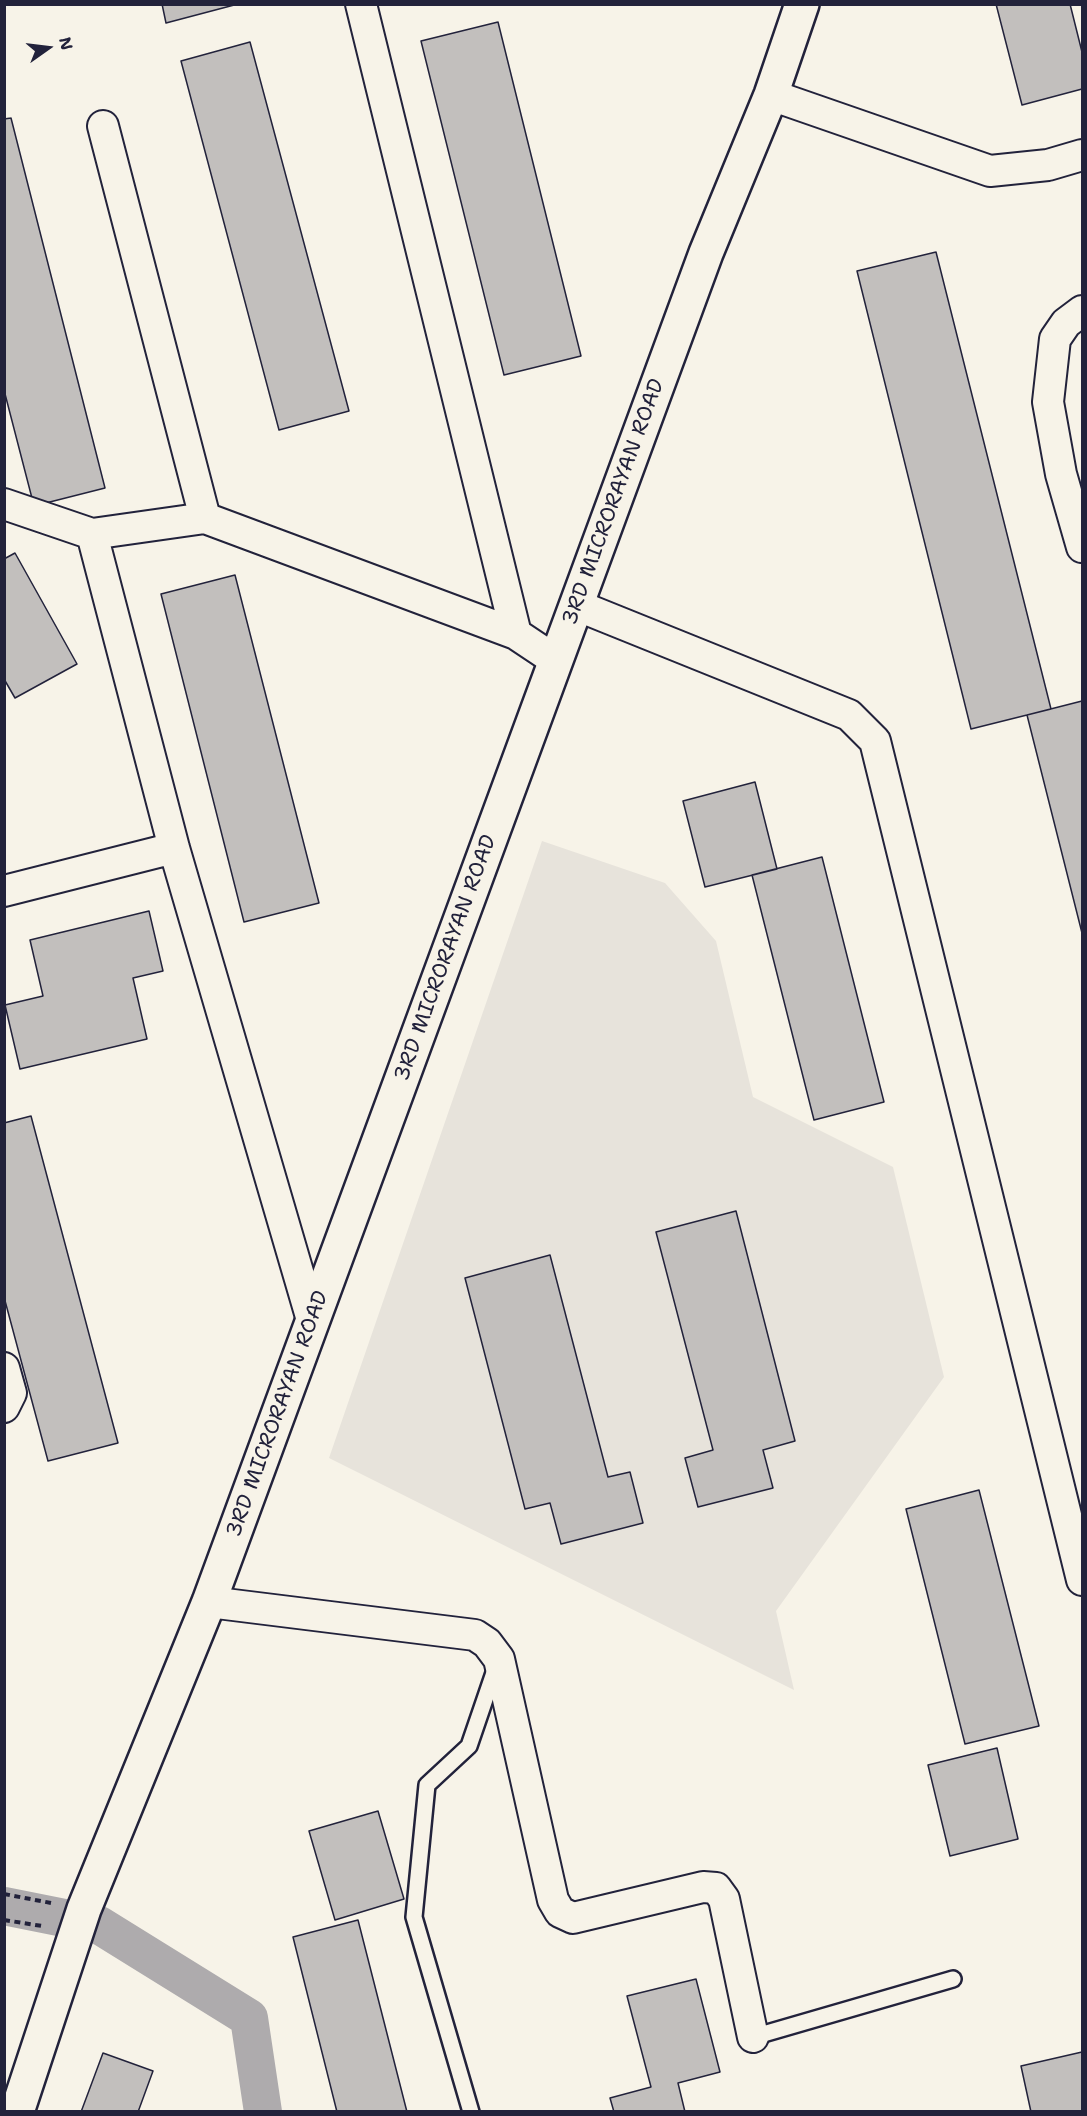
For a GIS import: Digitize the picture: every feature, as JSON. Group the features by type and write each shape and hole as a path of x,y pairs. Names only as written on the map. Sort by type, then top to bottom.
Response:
{"street":[{"path":"361,4 516,634"},
{"name":"3RD MICRORAYAN ROAD","path":"17,2112 81,1921 209,1602 706,253 771,94 802,4"},
{"path":"771,94 990,171 1048,165 1083,155"},
{"path":"103,126 205,518"},
{"path":"1083,311 1066,322 1054,339 1047,402 1061,474 1083,547"},
{"path":"4,504 92,534 205,518 516,634 555,660"},
{"path":"92,534 174,848 312,1320"},
{"path":"576,605 849,715 875,741 1083,1580"},
{"path":"4,891 174,848"},
{"path":"4,1368 11,1393 4,1407"},
{"path":"209,1602 475,1635 487,1643 499,1659 553,1900 560,1912 573,1918 703,1887 716,1888 724,1899 753,2037"}],"lane":[{"path":"471,2112 414,1917 427,1785 470,1746 499,1659"},
{"path":"753,2037 953,1979"}],"path":[{"path":"4,1894 81,1921"}],"shaded area":[{"path":"542,841 665,883 716,941 753,1097 893,1167 944,1377 776,1611 794,1690 329,1458"}],"building":[{"path":"162,4 238,4 166,23"},
{"path":"996,4 1070,4 1082,52 1082,89 1022,105"},
{"path":"498,22 581,356 504,375 421,41"},
{"path":"250,42 349,411 279,430 181,61"},
{"path":"11,118 105,488 34,506 4,390 4,119"},
{"path":"936,252 1051,709 971,729 857,271"},
{"path":"15,553 77,664 15,698 4,679 4,559"},
{"path":"235,575 319,903 244,922 161,594"},
{"path":"1082,701 1082,933 1027,715"},
{"path":"755,782 777,869 705,887 683,801"},
{"path":"822,857 884,1102 814,1120 752,875"},
{"path":"149,911 163,971 133,978 147,1039 20,1069 5,1005 43,996 30,940"},
{"path":"31,1116 118,1443 48,1461 4,1297 4,1123"},
{"path":"736,1211 795,1441 763,1450 773,1488 698,1507 685,1458 713,1450 656,1232"},
{"path":"550,1255 608,1477 630,1472 643,1523 561,1544 550,1503 525,1509 465,1278"},
{"path":"979,1490 1039,1726 965,1744 906,1509"},
{"path":"997,1748 1018,1839 950,1856 928,1765"},
{"path":"378,1811 404,1899 335,1920 309,1831"},
{"path":"358,1920 407,2112 337,2112 293,1937"},
{"path":"696,1979 720,2072 678,2083 685,2112 614,2112 610,2098 651,2087 627,1996"},
{"path":"1082,2052 1082,2112 1031,2112 1021,2066"},
{"path":"103,2053 153,2071 138,2112 81,2112"}],"waterway":[{"path":"4,1906 99,1925 249,2018 263,2112"}]}
